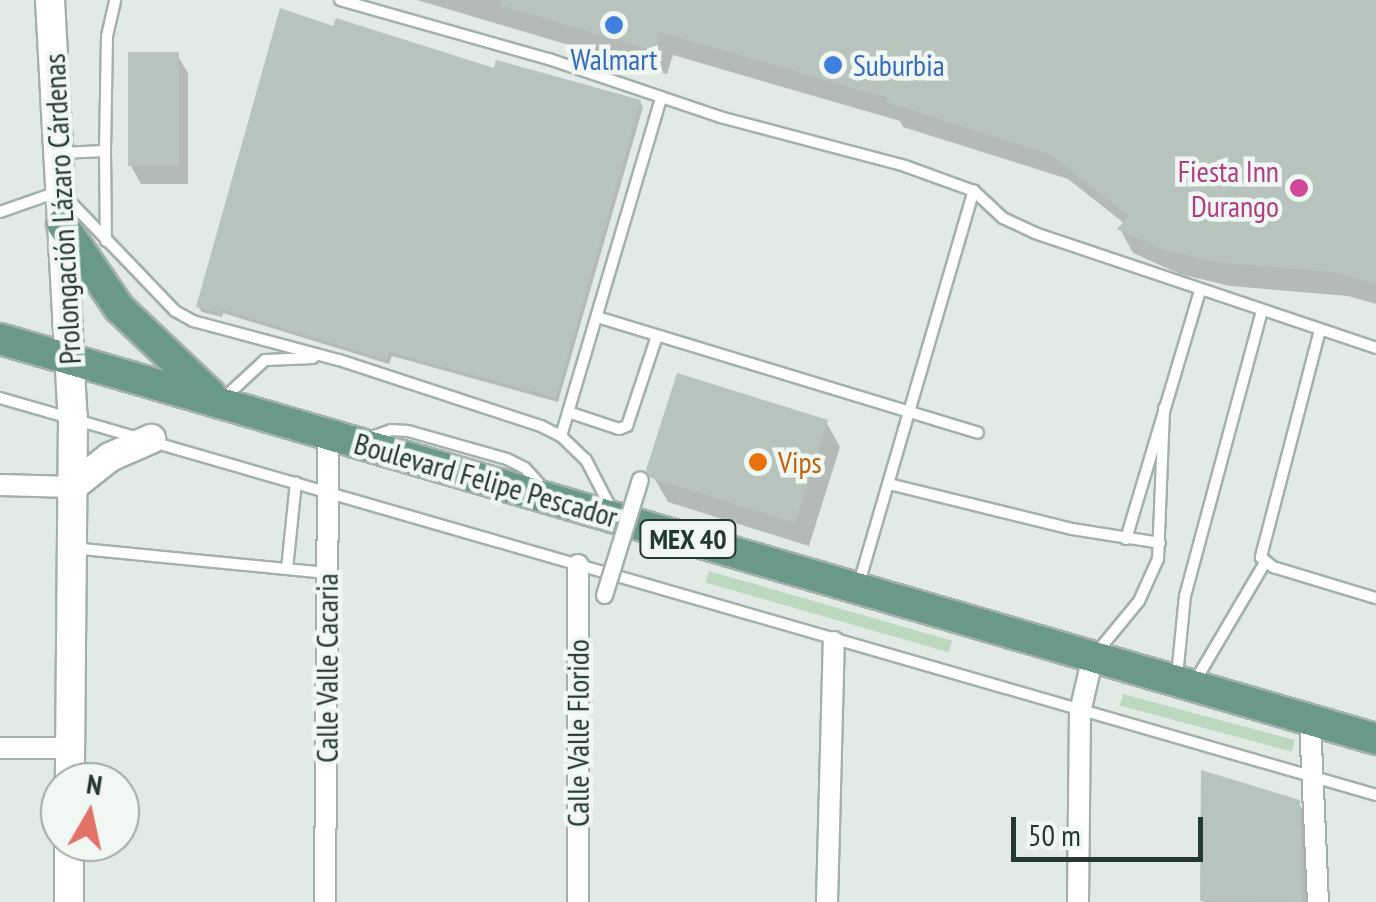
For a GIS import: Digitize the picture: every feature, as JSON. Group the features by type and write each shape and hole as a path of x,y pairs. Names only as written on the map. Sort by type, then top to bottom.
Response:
{"main road":[{"name":"Prolongación Lázaro Cárdenas","path":"50,0 74,418 70,762"},
{"path":"62,224 119,308 220,402"},
{"name":"Boulevard Felipe Pescador","path":"0,339 1376,738"},
{"path":"72,487 110,457 151,439"},
{"path":"69,862 69,902"}],"street":[{"name":"Calle Valle Cacaria","path":"326,902 328,434"},
{"path":"604,595 640,480"},
{"path":"0,486 72,487"},
{"name":"Calle Valle Florido","path":"578,564 578,902"},
{"path":"828,902 834,642"},
{"path":"1078,902 1080,712 1093,656"},
{"path":"1310,720 1318,902"},
{"path":"0,748 70,748"}],"lane":[{"path":"106,242 107,36 116,0"},
{"path":"340,0 548,60 661,98 904,166 974,191 1012,224 1376,348"},
{"path":"562,436 661,98"},
{"path":"59,153 106,151"},
{"path":"0,212 60,191 175,311 225,330 339,360 508,414 562,436 593,470 616,518"},
{"path":"857,589 974,191"},
{"path":"1126,539 1200,290"},
{"path":"1185,684 1185,596 1262,311"},
{"path":"596,317 978,433"},
{"path":"1264,564 1260,551 1320,330"},
{"path":"568,412 619,429 627,426 656,336"},
{"path":"220,402 266,360 288,356 339,360"},
{"name":"Boulevard Felipe Pescador","path":"0,398 151,439 834,642 1376,795"},
{"path":"1093,656 1139,602 1158,558 1164,408"},
{"path":"286,569 296,482"},
{"path":"888,484 1126,539 1160,543"},
{"path":"71,548 327,573"},
{"path":"1185,684 1264,564"},
{"path":"1264,564 1376,598"}],"green space":[{"path":"709,571 952,641 949,652 706,583"},
{"path":"1123,694 1295,740 1292,752 1120,706"}],"building":[{"path":"501,0 1376,0 1376,284 1332,272 1215,262 1164,250 1117,229 1129,216 1051,155 886,102 888,98 659,32 654,51 500,5"},
{"path":"280,8 333,26 336,18 494,68 496,60 641,100 556,398 389,352 387,360 220,309 219,313 196,307"},
{"path":"128,52 179,52 179,166 128,166"},
{"path":"677,373 828,420 795,523 651,478 646,470"},
{"path":"1201,770 1300,800 1302,902 1200,901"}],"place":[{"name":"Walmart","path":"614,25"},
{"name":"Suburbia","path":"833,65"},
{"name":"Fiesta Inn Durango","path":"1299,188"},
{"name":"Vips","path":"758,462"}]}
